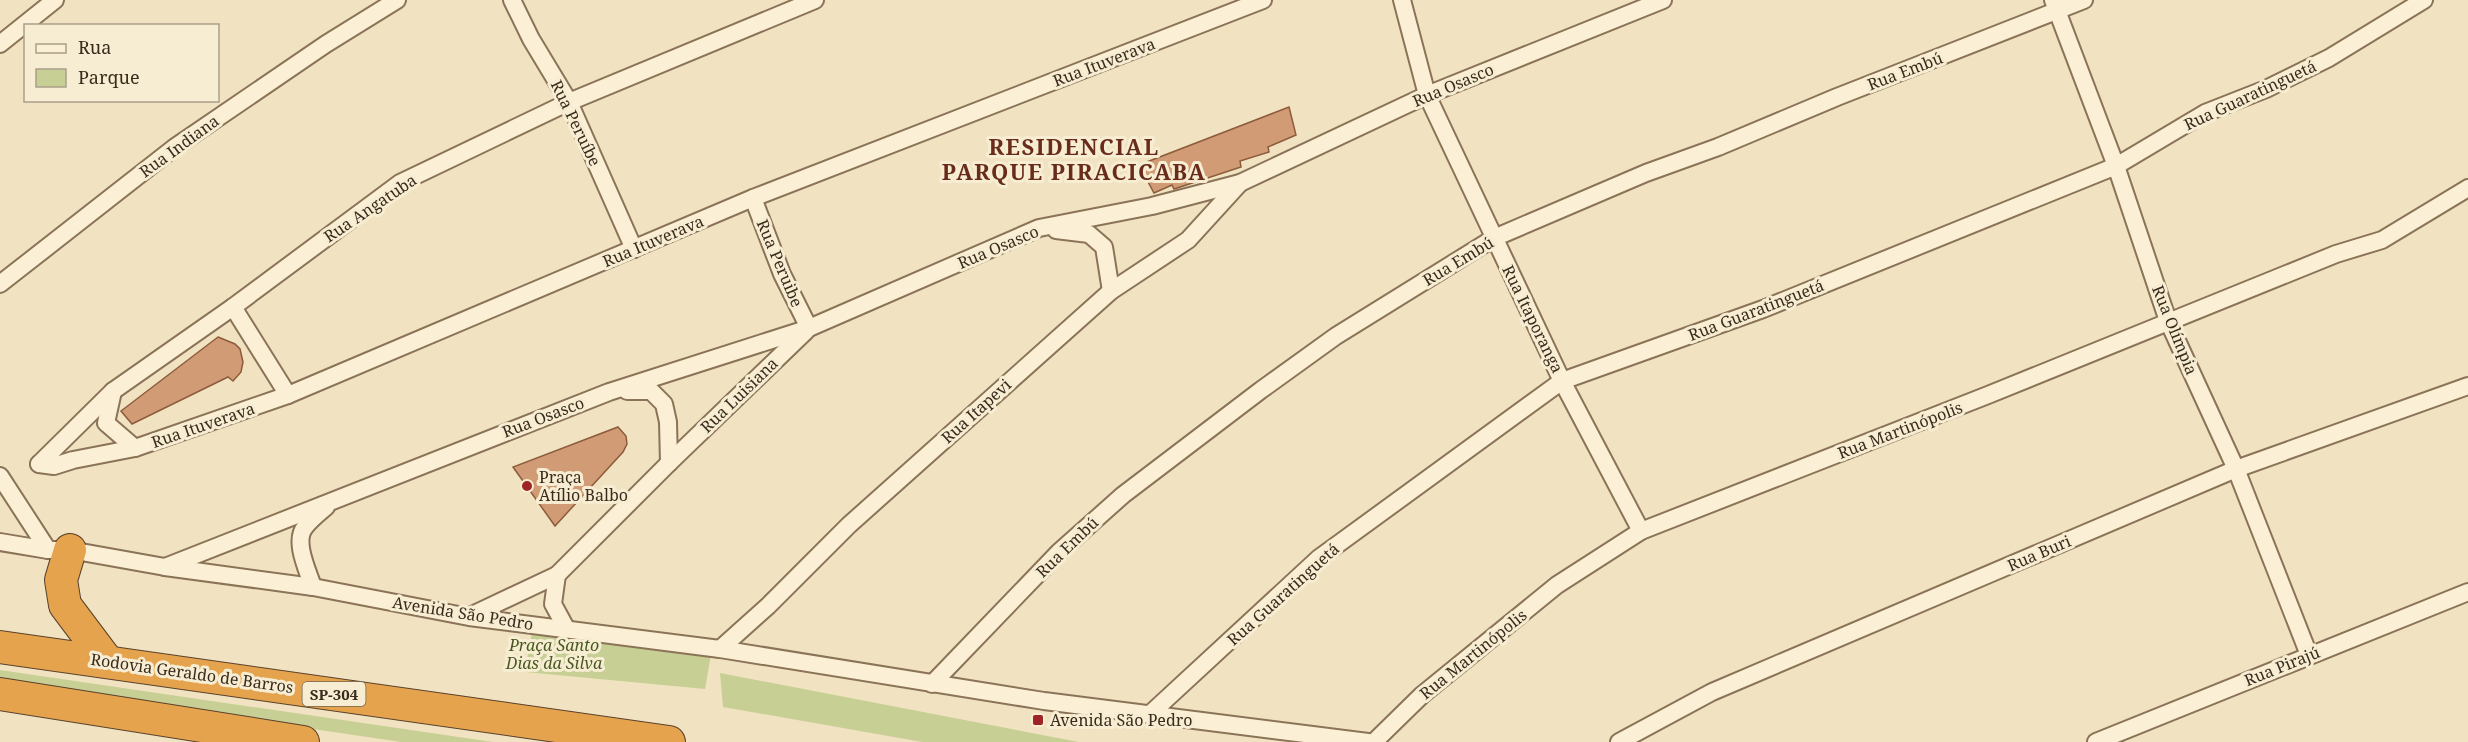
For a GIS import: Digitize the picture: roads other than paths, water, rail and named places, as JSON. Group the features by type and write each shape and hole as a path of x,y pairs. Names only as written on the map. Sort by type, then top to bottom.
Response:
{"highway":[{"path":"59,550 65,605 106,661"},
{"name":"Rodovia Geraldo de Barros","path":"0,647 669,742"},
{"path":"0,694 303,742"}],"street":[{"path":"25,24 55,0"},
{"name":"Rua Indiana","path":"0,284 175,147 326,44 397,0"},
{"name":"Rua Peruíbe","path":"512,0 531,39 569,102 634,249"},
{"name":"Rua Angatuba","path":"39,464 113,391 233,308 400,183 569,102 815,0"},
{"name":"Rua Ituverava","path":"39,464 54,466 135,448 288,395 753,198 1263,0"},
{"name":"Rua Itaporanga","path":"1402,0 1427,95 1563,381 1641,531"},
{"name":"Rua Osasco","path":"165,567 609,392 809,328 1039,228 1152,206 1240,183 1427,95 1663,0"},
{"name":"Rua Embú","path":"932,684 1059,552 1124,495 1261,390 1336,336 1494,238 1646,173 1718,147 2055,5 2084,0"},
{"name":"Rua Guaratinguetá","path":"1149,715 1319,558 1563,381 1763,309 2116,166 2205,113 2266,89 2329,58 2424,0"},
{"name":"Rua Olímpia","path":"2055,5 2116,166 2168,321 2236,469 2309,655"},
{"path":"0,44 24,25"},
{"name":"Rua Itapevi","path":"720,649 768,606 849,525 1112,291 1188,240 1240,183"},
{"name":"Rua Martinópolis","path":"1374,742 1422,695 1557,585 1641,531 1988,395 2336,254 2382,240 2468,188"},
{"name":"Rua Peruibe","path":"753,198 782,274 809,328"},
{"path":"1039,228 1089,234 1104,248 1112,291"},
{"path":"233,308 288,395"},
{"name":"Rua Luisiana","path":"469,617 557,575 809,328"},
{"name":"Rua Buri","path":"1619,742 1712,692 2236,469 2468,386"},
{"path":"113,391 106,423 135,448"},
{"path":"609,392 651,391 664,404 668,422 669,463"},
{"path":"0,476 6,496 59,550"},
{"name":"Rua Osasco","path":"313,587 303,550 303,529 333,500"},
{"name":"Avenida São Pedro","path":"0,542 313,587 469,617 720,649 932,684 1149,715 1368,742"},
{"path":"557,575 554,604 566,628"},
{"name":"Rua Pirajú","path":"2096,742 2468,592"}],"place":[{"name":"Praça Atílio Balbo","path":"527,486"},
{"name":"Avenida São Pedro","path":"1038,720"}],"district":[{"name":"RESIDENCIAL PARQUE PIRACICABA","path":"1074,158"}],"park label":[{"name":"Praça Santo Dias da Silva","path":"554,654"}]}
